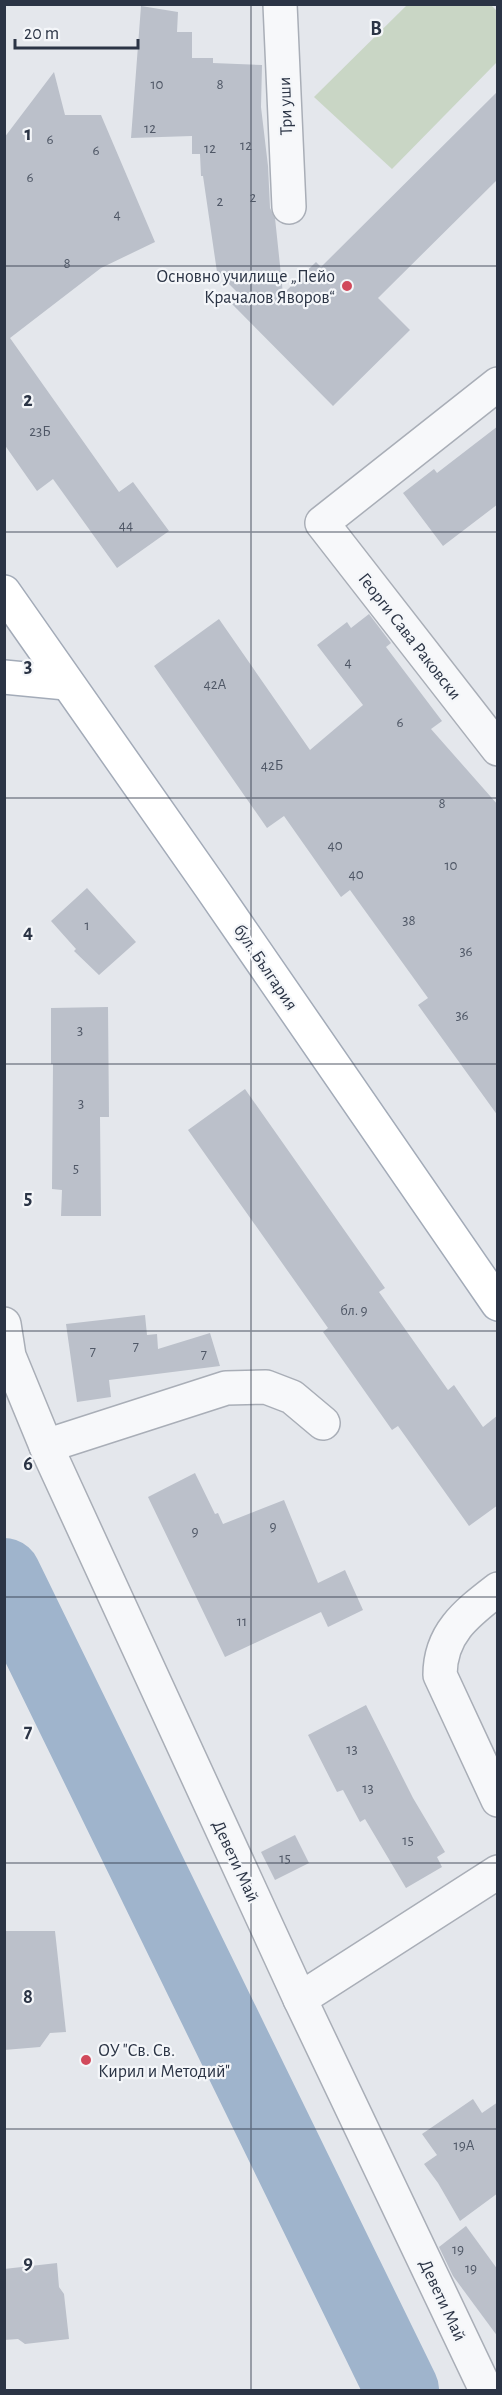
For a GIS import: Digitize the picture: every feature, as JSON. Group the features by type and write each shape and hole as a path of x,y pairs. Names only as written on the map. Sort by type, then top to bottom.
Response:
{"main road":[{"name":"бул. България","path":"4,592 498,1304"},
{"path":"4,677 66,683"}],"street":[{"name":"Три уши","path":"280,4 289,207"},
{"name":"Георги Сава Раковски","path":"498,384 322,523 498,749"},
{"name":"Девети Май","path":"4,1324 9,1356 46,1446 300,1999 486,2391"},
{"path":"46,1446 226,1388 266,1387 292,1397 323,1423"},
{"path":"498,1588 470,1611 444,1645 440,1663 440,1675 498,1800"},
{"path":"300,1999 498,1872"}],"green space":[{"path":"407,5 491,5 497,11 497,62 392,169 314,97"}],"building":[{"path":"141,6 178,12 177,32 192,32 192,58 213,58 213,63 262,65 261,107 270,208 275,218 283,294 316,262 321,267 498,91 498,179 378,298 410,330 333,406 232,304 244,299 217,272 203,176 201,176 200,154 192,154 192,136 131,138"},
{"path":"54,72 65,115 101,115 155,242 101,268 10,338 119,492 133,482 169,531 117,568 53,479 37,491 4,444 4,138"},
{"path":"498,426 498,504 443,546 403,493 434,469 437,473"},
{"path":"369,614 391,643 386,647 442,721 431,729 498,805 498,1116 418,1005 428,998 350,890 341,897 284,816 267,828 154,666 219,619 310,750 363,705 317,645 347,622 351,628"},
{"path":"87,888 136,942 99,975 74,951 76,949 51,921"},
{"path":"108,1007 109,1117 100,1117 101,1216 61,1216 62,1190 52,1189 51,1008"},
{"path":"245,1089 385,1288 379,1292 448,1390 454,1385 483,1427 498,1415 498,1505 469,1526 398,1426 392,1430 323,1332 328,1328 188,1130"},
{"path":"145,1315 147,1335 157,1334 158,1349 210,1333 220,1366 109,1380 111,1397 77,1402 66,1324"},
{"path":"195,1473 215,1514 218,1513 223,1524 284,1500 318,1583 345,1570 363,1610 328,1627 321,1612 225,1657 148,1497"},
{"path":"366,1705 413,1798 445,1852 437,1857 442,1867 406,1888 365,1819 360,1822 343,1790 337,1792 308,1735"},
{"path":"295,1835 309,1863 275,1880 261,1852"},
{"path":"4,1931 55,1931 66,2032 50,2033 40,2047 4,2050"},
{"path":"473,2099 482,2113 498,2102 498,2193 460,2221 424,2164 437,2155 422,2134"},
{"path":"466,2226 498,2270 498,2337 453,2276 439,2247"},
{"path":"57,2263 59,2287 64,2294 69,2339 25,2344 18,2339 4,2340 4,2269"}],"waterway":[{"path":"4,1575 402,2390"}],"place":[{"name":"Основно училище „Пейо Крачалов Яворов“","path":"347,286"},
{"name":"ОУ \"Св. Св. Кирил и Методий\"","path":"86,2060"}]}
